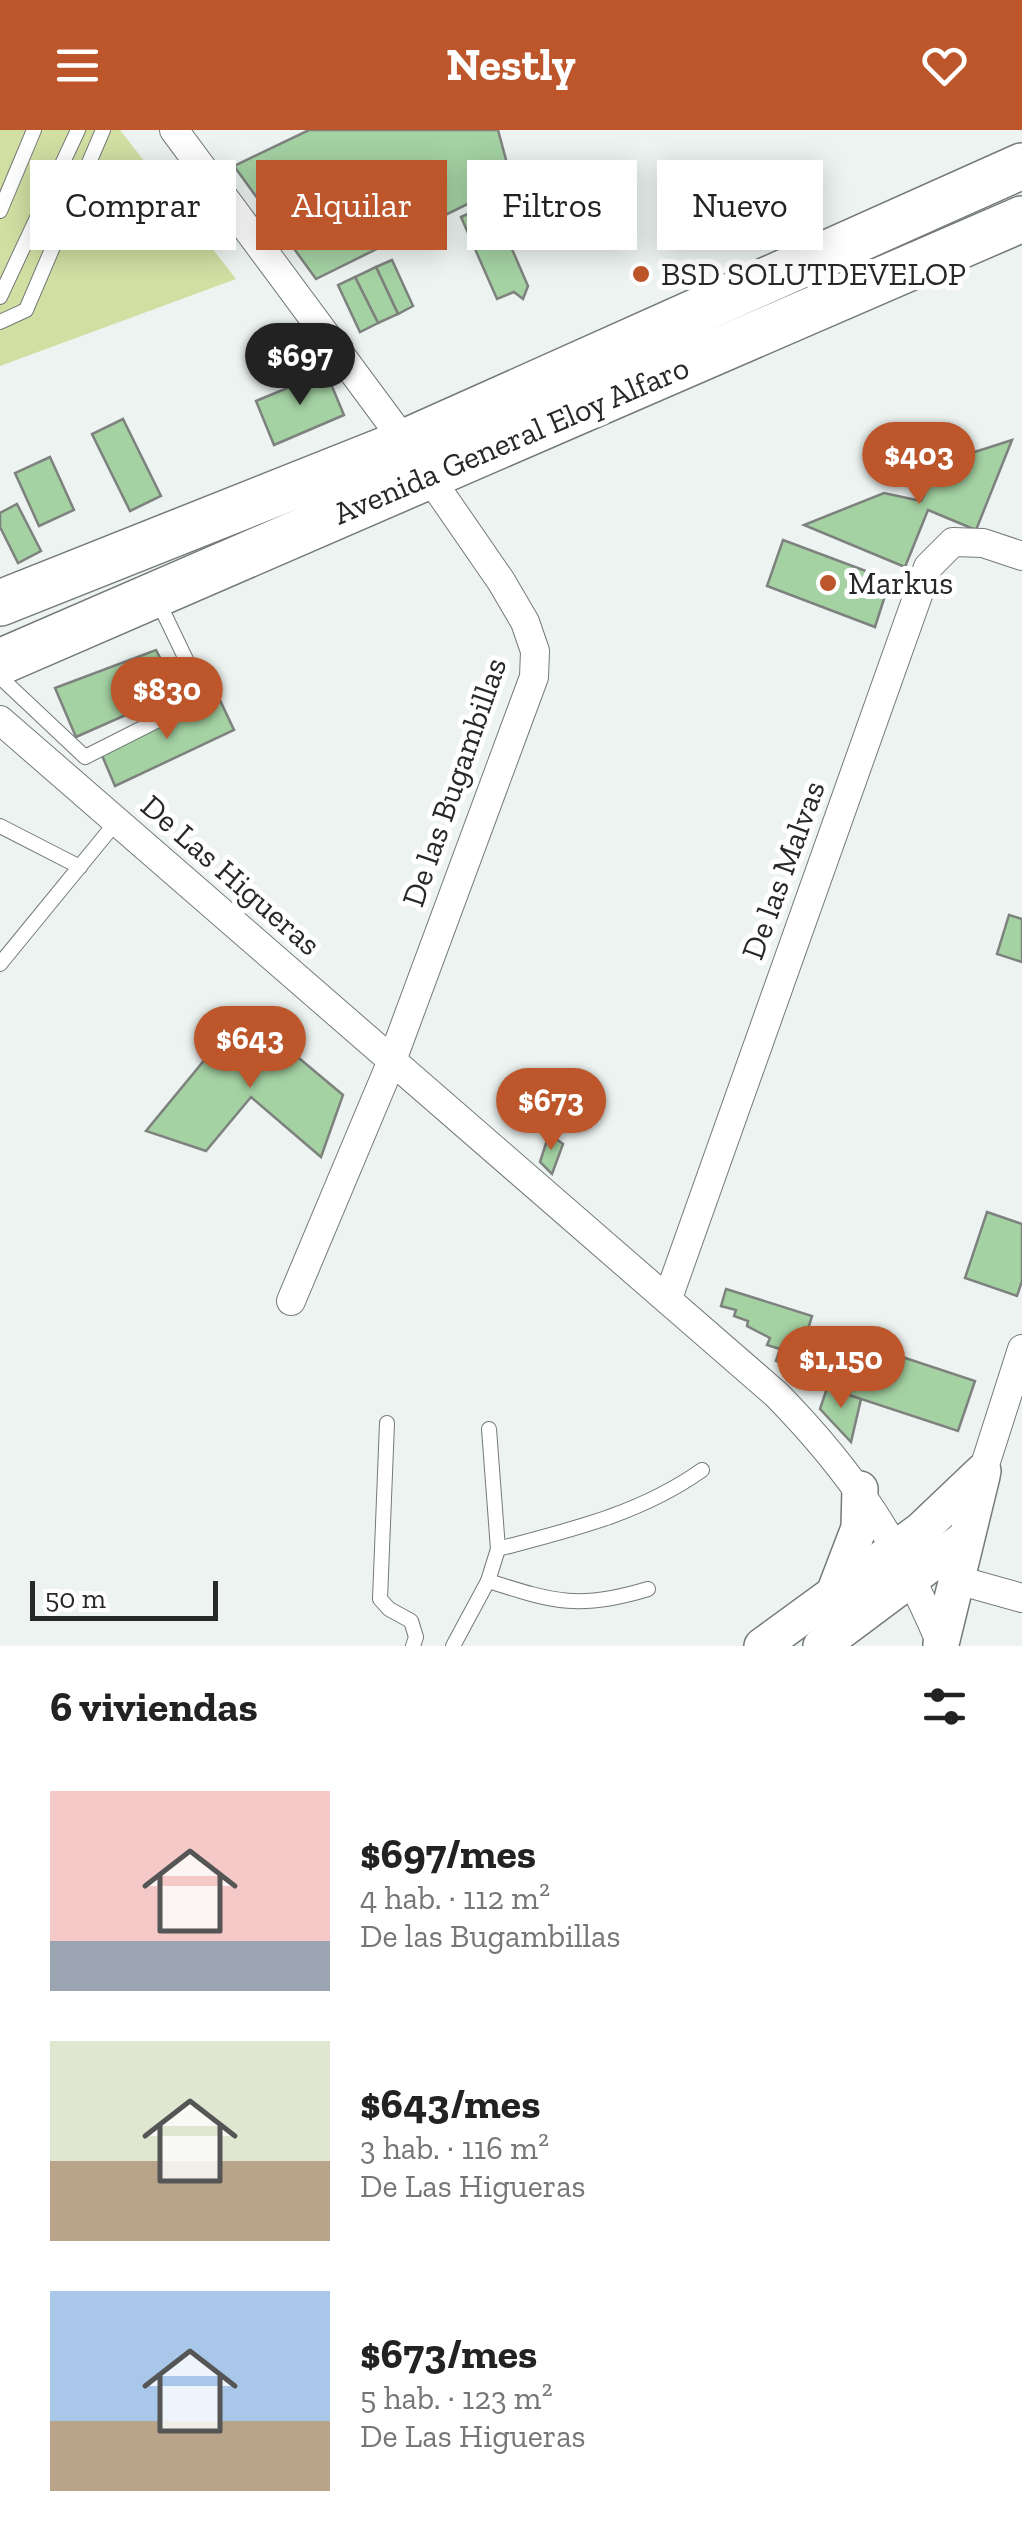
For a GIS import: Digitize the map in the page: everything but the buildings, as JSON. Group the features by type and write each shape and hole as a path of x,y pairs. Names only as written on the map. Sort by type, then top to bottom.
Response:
{"main road":[{"name":"Avenida General Eloy Alfaro","path":"0,662 155,594 417,459 1022,166"},
{"name":"Avenida General Eloy Alfaro","path":"0,603 417,459 1022,219"}],"street":[{"name":"De las Bugambillas","path":"174,130 417,459 525,622 534,652 534,677 391,1063 290,1301"},
{"name":"De las Malvas","path":"668,1298 928,567 953,542 983,543 1022,556"},
{"name":"De Las Higueras","path":"0,720 75,766 118,821 391,1063 777,1395 860,1488 906,1562 941,1645"},
{"path":"941,1645 963,1540 1022,1349"},
{"path":"821,1646 906,1562 943,1512 984,1471"},
{"path":"835,1590 850,1560 858,1528 860,1488"},
{"path":"762,1646 835,1590 963,1540"},
{"path":"954,1579 1022,1598"}],"lane":[{"path":"0,211 34,130"},
{"path":"26,310 2,294 78,130"},
{"path":"0,322 26,310 103,130"},
{"path":"0,677 75,766 204,698 155,594"},
{"path":"0,964 118,821"},
{"path":"0,826 80,867"},
{"path":"387,1423 380,1599 411,1621 416,1637 413,1646"},
{"path":"454,1646 488,1581 498,1549 489,1430"},
{"path":"498,1549 614,1518 674,1489 702,1470"},
{"path":"488,1581 558,1602 578,1604 648,1589"}],"green space":[{"path":"0,130 120,130 143,160 30,160 30,250 213,250 236,279 0,366"}],"place":[{"name":"BSD SOLUTDEVELOP","path":"641,274"},
{"name":"Markus","path":"828,583"}]}
